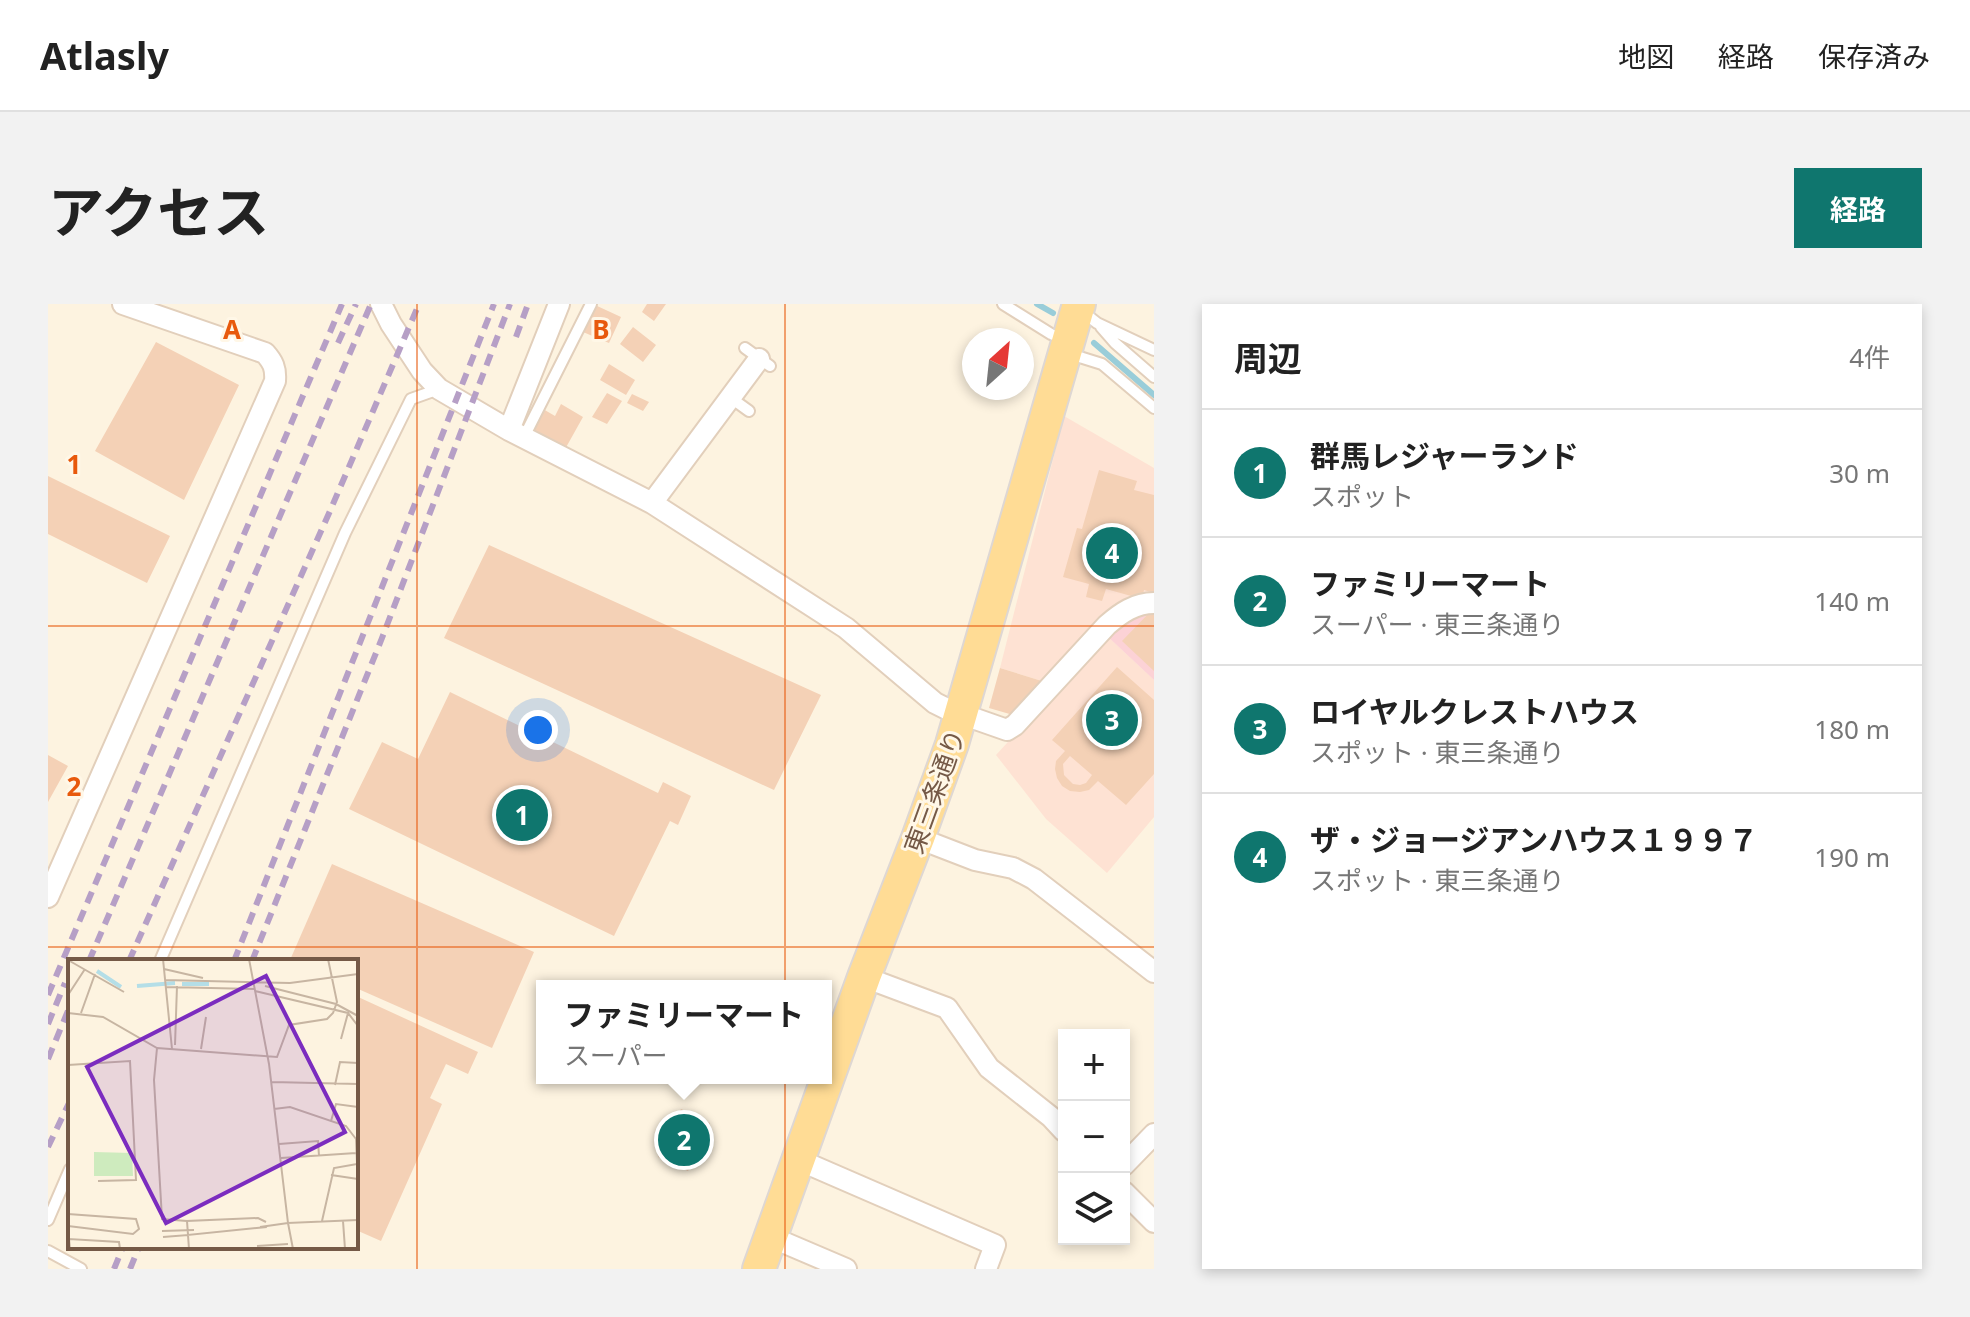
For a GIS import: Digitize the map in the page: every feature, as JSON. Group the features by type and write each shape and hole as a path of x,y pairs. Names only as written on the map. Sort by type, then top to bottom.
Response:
{"main road":[{"name":"東三条通り","path":"832,1067 961,714 1066,346 1081,310"},
{"name":"東三条通り","path":"759,1269 826,1084"}],"street":[{"path":"48,897 275,381 273,361 265,353 123,304"},
{"path":"381,304 422,371 439,389 516,434 652,503 814,606 853,634 935,703 961,714 1007,730 1107,625 1133,607 1154,603"},
{"path":"516,434 559,304"},
{"path":"652,503 758,358"},
{"path":"918,838 975,860 1013,868 1034,879 1154,972"},
{"path":"864,977 947,1008 989,1068 1058,1125"},
{"path":"1130,1159 1154,1134"},
{"path":"799,1160 995,1245 986,1269"},
{"path":"1130,1198 1154,1222"},
{"path":"771,1237 846,1269"}],"lane":[{"path":"516,434 591,304"},
{"path":"1003,304 1066,346 1102,364 1154,408"},
{"path":"1081,310 1154,350"},
{"path":"1081,310 1154,377"},
{"path":"161,959 371,479 411,399 439,389"},
{"path":"731,398 749,411"},
{"path":"48,1220 68,1174"},
{"path":"48,1251 81,1269"}],"shaded area":[{"path":"1064,416 1154,468 1154,599 1045,682 1000,668"},
{"path":"1154,608 1154,680 1106,635 1126,617"},
{"path":"1106,635 1154,680 1154,817 1107,873 1046,819 996,755"}],"building":[{"path":"647,304 666,304 654,321 642,312"},
{"path":"595,305 621,317 609,343 583,332"},
{"path":"633,327 656,345 643,362 620,344"},
{"path":"156,342 239,385 184,500 95,451"},
{"path":"609,364 635,380 626,395 600,380"},
{"path":"607,393 622,401 607,424 592,417"},
{"path":"632,394 649,402 643,411 627,403"},
{"path":"561,404 583,417 564,451 530,432 543,409 555,416"},
{"path":"1099,470 1137,481 1134,490 1154,495 1154,593 1144,590 1142,599 1106,589 1102,601 1086,597 1089,584 1063,577 1077,528 1082,529"},
{"path":"48,476 170,536 147,583 48,534"},
{"path":"489,545 821,695 774,790 444,638"},
{"path":"1151,611 1154,613 1154,671 1122,641"},
{"path":"1117,667 1154,700 1154,774 1126,805 1098,781 1089,790 1080,792 1062,786 1055,769 1056,761 1065,751 1052,740","holes":["1070,756 1092,775 1086,783 1073,784 1064,775 1063,764"]},
{"path":"1000,668 1045,682 1013,715 989,708"},
{"path":"450,692 658,793 663,782 691,796 678,825 670,821 614,936 349,809 382,742 418,759"},
{"path":"48,755 68,766 48,802"},
{"path":"332,864 534,952 492,1048 358,989 358,959 290,959"},
{"path":"358,997 478,1052 468,1074 446,1064 430,1098 442,1104 381,1241 358,1231"},
{"path":"681,1109 710,1123 688,1171 658,1157"}],"waterway":[{"path":"1037,304 1053,313"},
{"path":"1094,343 1154,395"}],"railway":[{"path":"48,995 342,304"},
{"path":"338,343 356,304"},
{"path":"90,959 371,304"},
{"path":"130,959 419,304"},
{"path":"235,959 494,304"},
{"path":"253,959 382,638 510,304"},
{"path":"516,337 528,304"},
{"path":"48,1024 65,983"},
{"path":"48,1059 68,1011"},
{"path":"48,1147 68,1105"},
{"path":"114,1269 122,1249"},
{"path":"130,1269 138,1249"}],"place":[{"name":"ザ・ジョージアンハウス１９９７","path":"1112,553"},
{"name":"ロイヤルクレストハウス","path":"1112,720"},
{"name":"群馬レジャーランド","path":"522,815"},
{"name":"ファミリーマート","path":"684,1140"}]}
